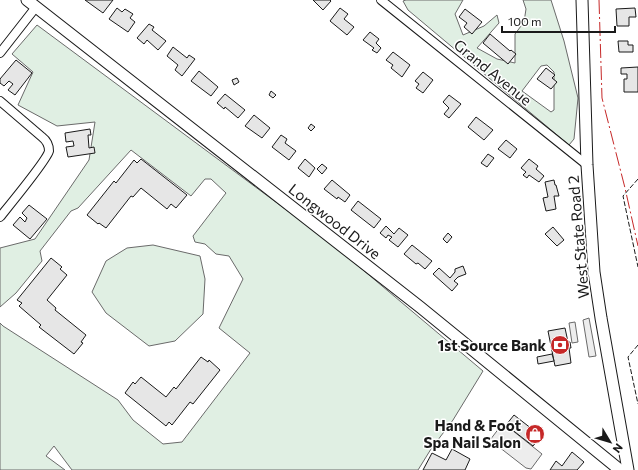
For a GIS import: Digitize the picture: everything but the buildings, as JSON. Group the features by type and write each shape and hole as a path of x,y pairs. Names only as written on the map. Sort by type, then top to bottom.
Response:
{"main road":[{"name":"West State Road 2","path":"582,0 587,165 594,272 628,470"},
{"name":"Longwood Drive","path":"32,3 420,308 620,470"}],"street":[{"name":"Grand Avenue","path":"381,0 587,165"},
{"path":"0,53 32,3"},
{"path":"0,101 42,136 47,142 49,151 0,217"}],"green space":[{"path":"463,0 455,14 463,35 484,26 497,15 499,23 477,48 497,59 515,63 515,34 524,22 526,9 523,0 551,0 564,41 578,98 574,139 569,145 408,10 403,1","holes":["547,65 554,72 554,110 551,112 522,91 541,66"]},
{"path":"37,25 331,243 483,371 453,420 431,449 418,470 72,470 54,446 46,456 65,470 0,470 0,323 118,400 133,420 163,444 182,442 250,353 219,328 243,279 229,256 216,254 205,244 195,242 193,236 226,193 211,179 205,179 191,196 131,150 78,208 71,211 40,251 42,261 16,293 0,307 0,248 35,239 89,160 95,122 57,126 18,105 33,72 12,54"},
{"path":"153,245 200,256 205,279 203,314 175,341 149,346 106,313 92,292 106,261 127,248"}],"shaded area":[{"path":"589,318 596,356 589,357 583,320"},
{"path":"575,322 578,342 572,343 569,323"},
{"path":"503,423 542,454 531,469 526,468 490,440"}],"fence":[{"path":"638,179 623,196 638,267"},
{"path":"638,345 628,357 638,404"}],"power":[{"path":"599,0 602,98 638,246"}],"place":[{"name":"1st Source Bank","path":"560,345"},
{"name":"Hand & Foot Spa Nail Salon","path":"535,434"}]}
